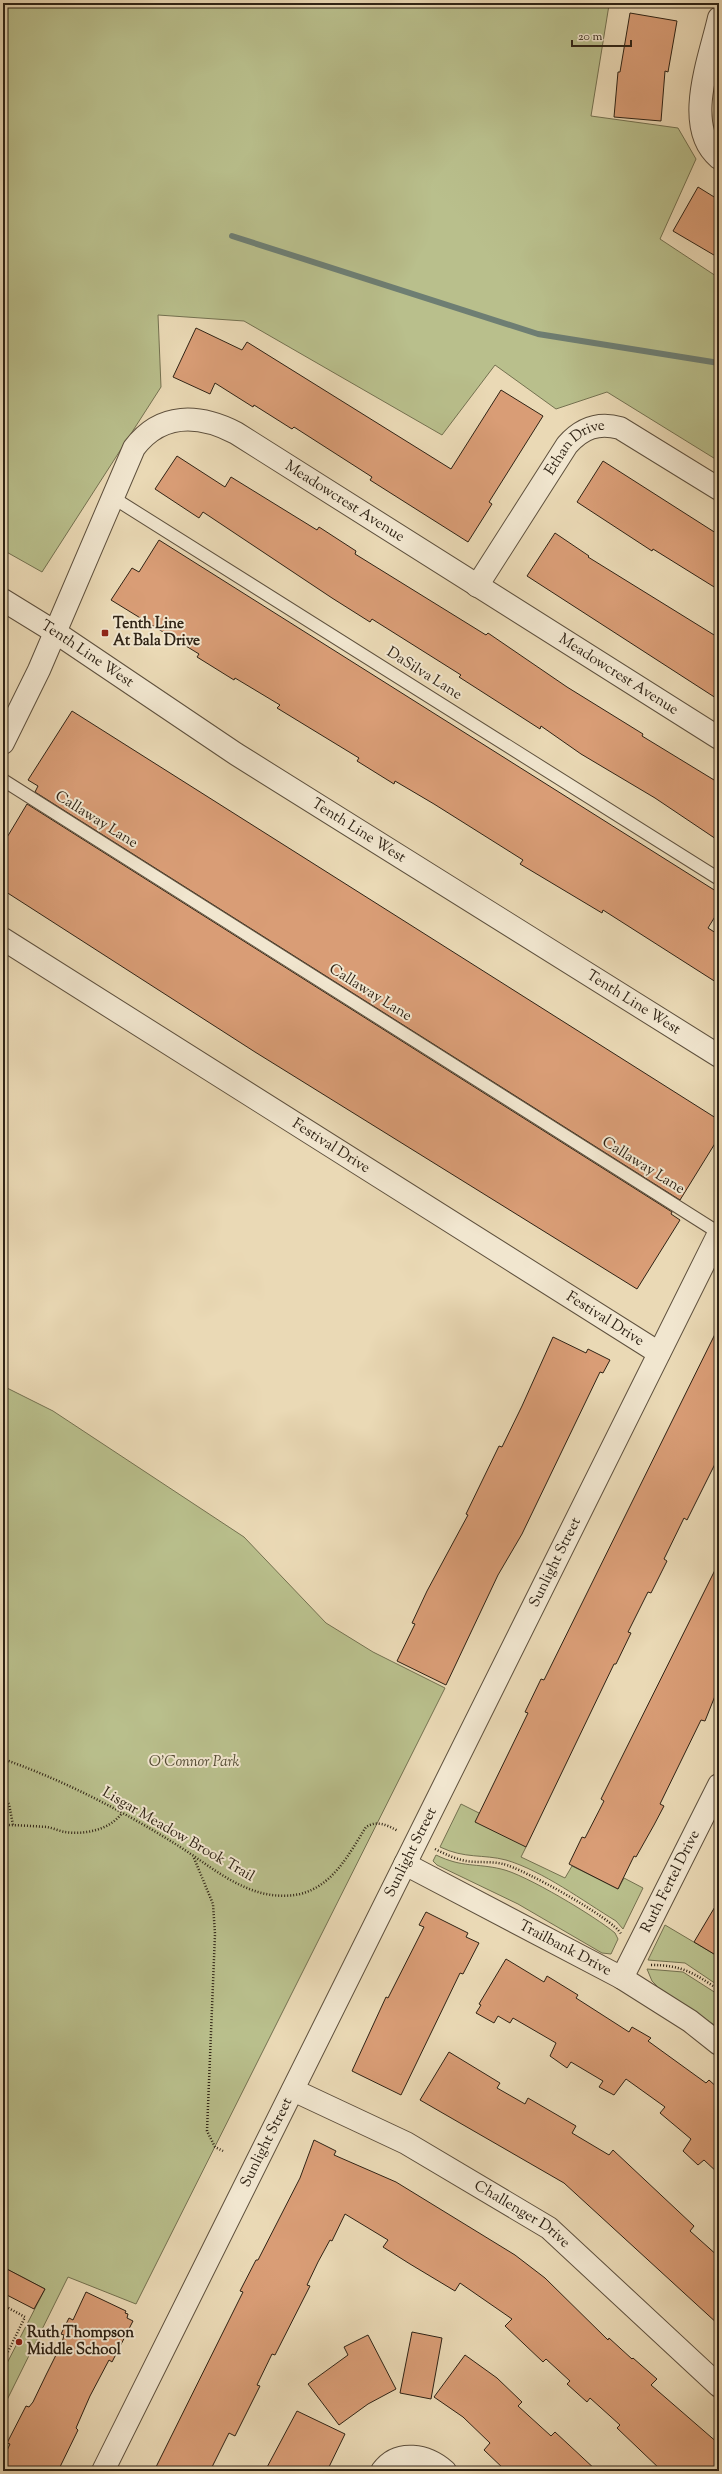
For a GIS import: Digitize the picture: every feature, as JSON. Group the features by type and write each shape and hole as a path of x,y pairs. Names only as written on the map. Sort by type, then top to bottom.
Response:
{"street":[{"path":"719,18 700,109 701,130 707,144 719,158"},
{"name":"Meadowcrest Avenue","path":"3,743 55,632 134,448 150,430 171,421 210,422 236,433 719,738"},
{"name":"Ethan Drive","path":"477,586 566,445 585,429 609,425 620,428 719,489"},
{"name":"Tenth Line West","path":"3,600 55,632 236,754 719,1056"},
{"name":"Festival Drive","path":"3,939 659,1353"},
{"name":"Sunlight Street","path":"103,2471 719,1233"},
{"name":"Ruth Fertel Drive","path":"622,1978 719,1785"},
{"name":"Trailbank Drive","path":"405,1864 571,1949 622,1978 690,2021 719,2044"},
{"name":"Challenger Drive","path":"293,2090 406,2143 549,2228 719,2386"},
{"path":"382,2471 393,2461 419,2456 430,2460 445,2471"}],"lane":[{"name":"DaSilva Lane","path":"112,497 719,879"},
{"name":"Callaway Lane","path":"3,780 719,1233"}],"path":[{"name":"Lisgar Meadow Brook Trail","path":"3,1759 31,1769 122,1814 178,1845 194,1858 258,1892 289,1896 314,1889 328,1880 338,1870 366,1827 377,1822 389,1826"},
{"path":"3,1796 10,1804 13,1825"},
{"path":"3,1825 48,1828 65,1832 89,1831 109,1825 117,1820 122,1814"},
{"path":"436,1850 452,1858 503,1864 512,1867 555,1889 613,1924 622,1936"},
{"path":"194,1858 213,1904 215,1934 207,2131 215,2147 223,2150"},
{"path":"647,1964 682,1968 694,1972 719,1990"},
{"path":"3,2304 25,2316 3,2362"}],"green space":[{"path":"3,3 609,5 591,116 678,128 696,159 660,239 719,278 719,456 717,460 607,392 556,409 495,365 442,435 244,321 158,315 161,387 42,572 3,550"},
{"name":"O'Connor Park","path":"3,1386 53,1411 244,1537 326,1623 373,1652 445,1688 136,2304 68,2277 3,2408 3,2371 45,2289 3,2267"},
{"path":"461,1804 479,1813 526,1847 521,1857 565,1878 572,1866 618,1889 624,1878 643,1888 623,1929 616,1921 534,1871 506,1860 466,1855 440,1847"},
{"path":"436,1855 454,1862 501,1869 543,1887 593,1917 615,1933 618,1939 611,1954 602,1953 518,1904 437,1865 433,1861"},
{"path":"665,1925 719,1957 719,1986 685,1963 648,1960"},
{"path":"647,1969 683,1972 719,1995 719,2028 659,1988 652,1981"}],"building":[{"path":"630,13 677,21 668,72 665,71 661,121 614,117 618,72 620,72"},
{"path":"698,187 719,200 719,258 673,231"},
{"path":"196,328 242,350 247,342 451,469 501,390 543,416 489,502 492,504 468,542 370,480 372,477 294,427 292,429 215,383 210,394 173,377"},
{"path":"177,456 225,487 231,477 317,530 319,527 356,551 355,554 486,635 488,633 567,687 643,734 642,736 719,783 719,841 655,798 581,754 541,726 540,729 459,677 461,675 372,619 370,622 332,598 203,512 199,518 155,489"},
{"path":"603,461 719,535 719,590 653,549 652,551 577,502"},
{"path":"555,533 589,556 588,557 719,638 719,700 527,576"},
{"path":"159,540 719,893 719,910 708,928 719,935 719,984 603,910 602,913 520,864 523,860 434,804 395,781 394,784 357,761 359,758 277,708 280,705 235,678 234,680 197,657 199,654 111,600 132,568 139,572"},
{"path":"72,711 719,1120 719,1137 680,1200 35,792 38,786 28,780"},
{"path":"27,804 672,1212 671,1214 680,1220 637,1289 255,1052 3,890 3,844"},
{"path":"719,1326 719,1456 687,1520 684,1518 664,1559 667,1561 651,1593 648,1592 628,1632 631,1633 616,1664 614,1664 526,1847 475,1822 528,1713 525,1712 541,1679 544,1680"},
{"path":"553,1337 586,1353 588,1349 610,1360 603,1373 600,1372 522,1534 498,1575 446,1685 397,1661 415,1624 412,1623 427,1591 468,1515 466,1514 499,1446 502,1447"},
{"path":"719,1562 719,1686 705,1721 701,1720 660,1804 664,1806 636,1857 634,1856 618,1889 569,1864 582,1837 585,1838 604,1801 601,1799"},
{"path":"719,1900 719,1957 694,1942"},
{"path":"426,1912 468,1933 466,1937 479,1943 463,1974 460,1973 401,2095 352,2071 386,1997 388,1998 424,1927 419,1925"},
{"path":"506,1959 544,1982 547,1976 578,1995 576,1998 629,2032 632,2027 651,2038 648,2041 706,2083 709,2080 719,2089 719,2174 704,2160 698,2165 683,2151 691,2139 660,2113 665,2107 626,2079 614,2095 599,2087 603,2081 571,2062 567,2068 550,2056 556,2043 513,2018 510,2023 498,2016 494,2023 476,2013 481,2005 479,2004"},
{"path":"449,2052 500,2083 497,2088 525,2104 528,2098 576,2126 572,2133 609,2155 613,2150 694,2226 690,2231 719,2257 719,2325 564,2183 420,2100"},
{"path":"314,2140 336,2151 334,2155 396,2182 515,2255 545,2278 608,2340 609,2338 657,2379 651,2385 719,2444 719,2471 662,2471 617,2428 620,2425 590,2398 587,2402 567,2384 570,2381 546,2359 543,2362 505,2326 512,2319 460,2283 455,2291 410,2264 383,2247 388,2240 345,2214 332,2241 330,2240 318,2262 307,2285 310,2286 275,2355 272,2354 257,2385 260,2386 235,2436 229,2433 210,2471 154,2471 243,2292 240,2291 256,2260 258,2260 300,2178"},
{"path":"3,2267 45,2289 34,2309 3,2293"},
{"path":"86,2292 126,2311 125,2313 128,2314 127,2318 133,2321 112,2362 109,2360 90,2396 76,2428 78,2430 58,2471 3,2471 3,2459 10,2444 7,2443 26,2406 29,2407 33,2402 62,2343 64,2335 61,2334 69,2318 73,2320"},
{"path":"412,2332 442,2338 431,2399 400,2393"},
{"path":"368,2335 396,2389 368,2404 339,2425 308,2384 348,2355 344,2347"},
{"path":"465,2355 497,2378 522,2402 518,2406 551,2436 555,2432 597,2471 506,2471 484,2450 490,2443 463,2417 434,2397"},
{"path":"297,2411 345,2434 327,2471 265,2471"}],"waterway":[{"path":"232,236 538,334 719,363"}],"place":[{"name":"Tenth Line At Bala Drive","path":"105,633"},
{"name":"Ruth Thompson Middle School","path":"19,2342"}]}
